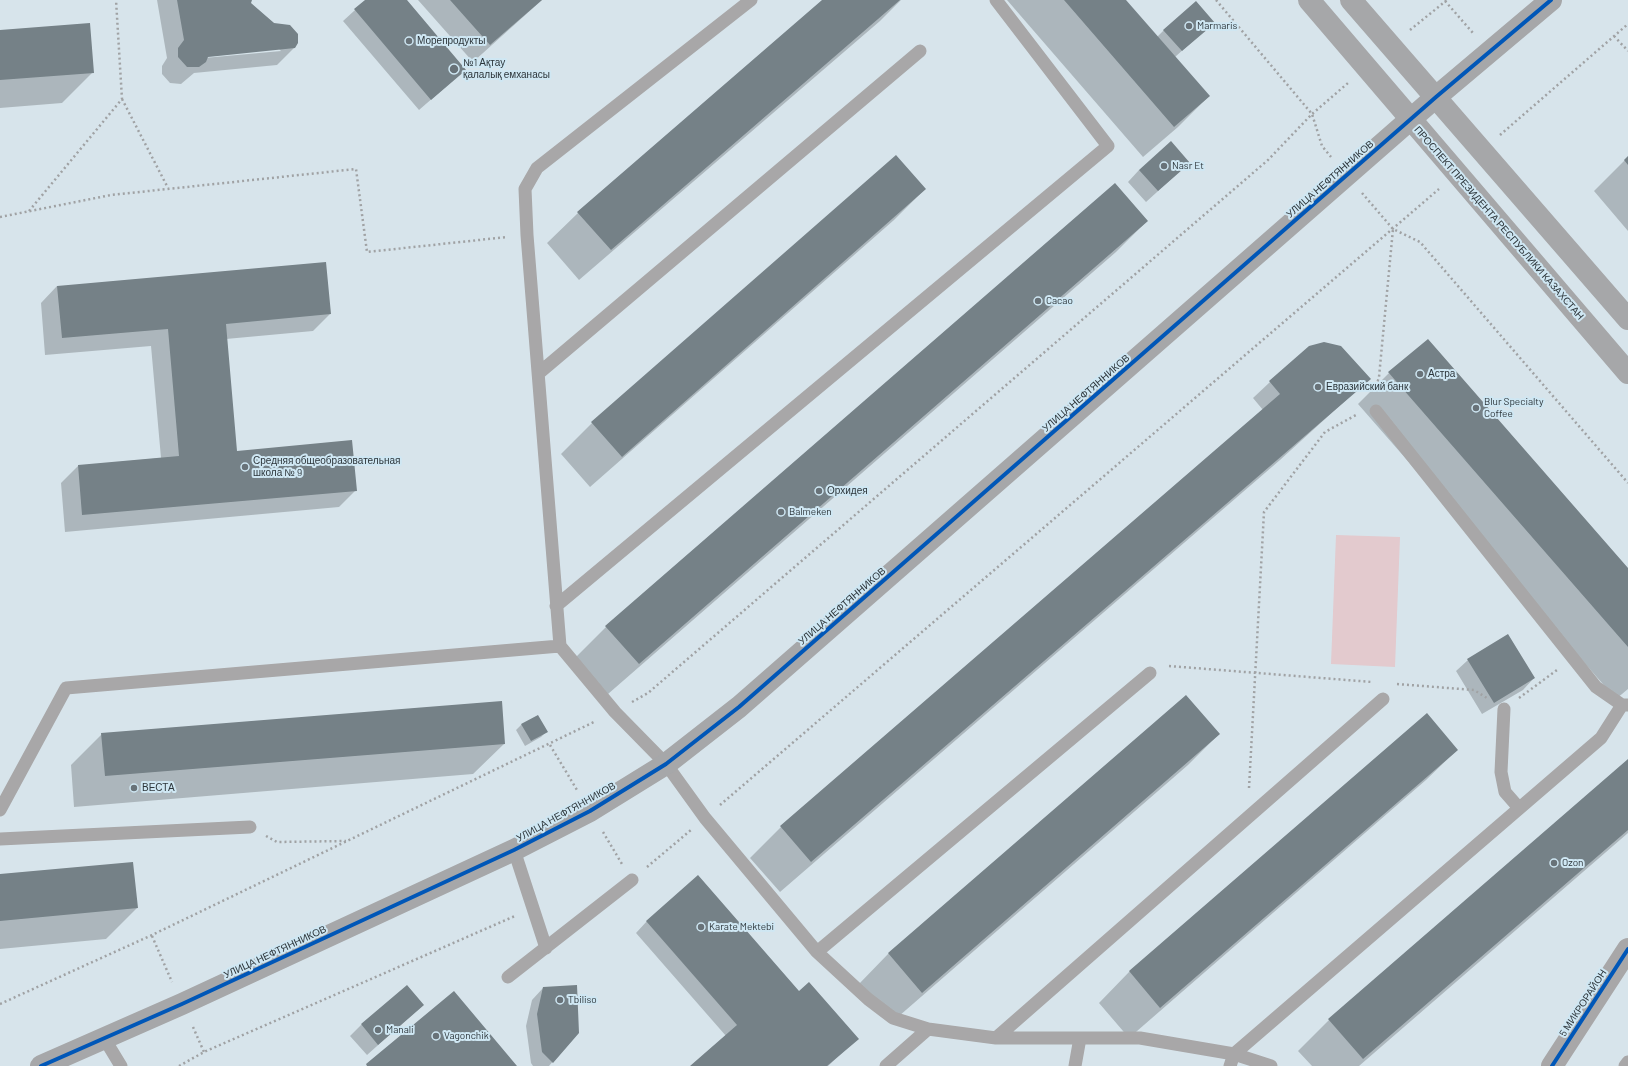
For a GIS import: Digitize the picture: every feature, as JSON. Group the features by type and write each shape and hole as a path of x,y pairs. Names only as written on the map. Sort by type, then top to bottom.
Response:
{"street":[{"name":"ПРОСПЕКТ ПРЕЗИДЕНТА РЕСПУБЛИКИ КАЗАХСТАН","path":"1309,0 1410,120 1628,373"},
{"path":"1351,0 1628,319"},
{"name":"УЛИЦА НЕФТЯННИКОВ","path":"41,1066 182,1004 514,850 590,811 666,764 739,707 1436,97 1551,0"},
{"name":"5 МИКРОРАЙОН","path":"1552,1066 1628,949"}],"lane":[{"path":"751,0 537,168 525,190 527,235 560,646 615,712 666,764 705,818 817,952 868,999 893,1018 928,1029 996,1038 1140,1038 1232,1060 1271,1066"},
{"path":"556,606 1108,146 996,0"},
{"path":"539,373 920,51"},
{"path":"1232,1060 1601,738 1625,705 1596,687 1376,411"},
{"path":"0,810 66,688 560,646"},
{"path":"817,952 1150,673"},
{"path":"996,1038 1383,699"},
{"path":"1504,709 1501,772 1505,792 1519,808"},
{"path":"0,839 250,827"},
{"path":"514,850 546,948"},
{"path":"508,977 632,880"},
{"path":"886,1066 928,1029"},
{"path":"104,1038 121,1066"},
{"path":"1075,1066 1080,1038"},
{"path":"1625,1066 1628,1062"}],"path":[{"path":"116,0 122,99 168,188"},
{"path":"1216,0 1312,114 1322,146 1393,229 1420,242 1628,483"},
{"path":"1391,47 1446,0 1489,52"},
{"path":"1482,150 1628,24"},
{"path":"1614,36 1628,51"},
{"path":"0,1004 152,936 615,712 648,692 1268,160 1312,114 1366,67"},
{"path":"29,211 122,99"},
{"path":"0,217 111,195 356,169 367,252 527,235"},
{"path":"632,880 1457,174"},
{"path":"1375,392 1379,377 1393,229"},
{"path":"1248,817 1264,512 1325,432 1358,414"},
{"path":"1396,684 1474,690 1504,709 1572,658"},
{"path":"1150,673 1170,666 1373,682"},
{"path":"250,827 277,842 348,840"},
{"path":"179,1066 204,1052 532,908"}],"shaded area":[{"path":"1336,535 1400,537 1395,667 1331,664"}],"building":[{"path":"177,0 252,0 251,3 274,23 290,25 298,34 298,43 295,48 208,57 206,62 199,67 187,67 178,57 178,48 184,40"},
{"path":"365,0 407,0 466,70 431,100 354,9"},
{"path":"450,0 542,0 490,45"},
{"path":"822,0 900,0 611,250 577,212"},
{"path":"1064,0 1126,0 1210,96 1174,127"},
{"name":"Marmaris","path":"1196,1 1215,23 1182,51 1163,30"},
{"path":"90,23 94,73 0,80 0,30"},
{"name":"Nasr Et","path":"1171,141 1190,163 1158,191 1139,170"},
{"path":"896,155 926,189 622,457 591,422"},
{"path":"1628,156 1628,165 1624,160"},
{"path":"1115,183 1148,221 639,664 605,626"},
{"path":"326,262 331,314 226,324 237,451 352,440 357,491 82,515 78,465 179,456 168,329 62,338 57,286"},
{"path":"1428,339 1628,568 1628,647 1388,372"},
{"path":"1324,342 1341,346 1371,379 811,862 780,826 1280,394 1269,381 1309,346"},
{"path":"1508,634 1535,678 1494,703 1467,659"},
{"path":"1186,695 1220,734 922,993 888,953"},
{"path":"502,701 505,744 105,776 101,733"},
{"path":"1427,713 1458,750 1160,1008 1129,971"},
{"path":"538,715 548,732 531,741 521,724"},
{"path":"1628,759 1628,830 1363,1059 1328,1019"},
{"path":"133,862 138,908 0,921 0,874"},
{"path":"698,875 799,991 809,982 859,1039 827,1066 690,1066 737,1025 646,921"},
{"path":"407,985 424,1005 378,1045 361,1024"},
{"path":"577,985 579,1033 553,1063 542,1052 537,1014 543,987"},
{"path":"454,991 517,1066 367,1066 366,1064"}],"cycle path":[{"path":"41,1066 182,1004 514,850 590,811 666,764 739,707 1436,97 1551,0"},
{"path":"1552,1066 1628,949"}],"place":[{"name":"Marmaris","path":"1189,26"},
{"name":"Морепродукты","path":"409,41"},
{"name":"№1 Ақтау қалалық емханасы","path":"454,69"},
{"name":"Nasr Et","path":"1164,166"},
{"name":"Cacao","path":"1038,301"},
{"name":"Астра","path":"1420,374"},
{"name":"Евразийский банк","path":"1318,387"},
{"name":"Blur Specialty Coffee","path":"1476,408"},
{"name":"Средняя общеобразовательная школа № 9","path":"245,467"},
{"name":"Орхидея","path":"819,491"},
{"name":"Balmeken","path":"781,512"},
{"name":"ВЕСТА","path":"134,788"},
{"name":"Ozon","path":"1554,863"},
{"name":"Karate Mektebi","path":"701,927"},
{"name":"Tbiliso","path":"560,1000"},
{"name":"Manali","path":"378,1030"},
{"name":"Vagonchik","path":"436,1036"}]}
